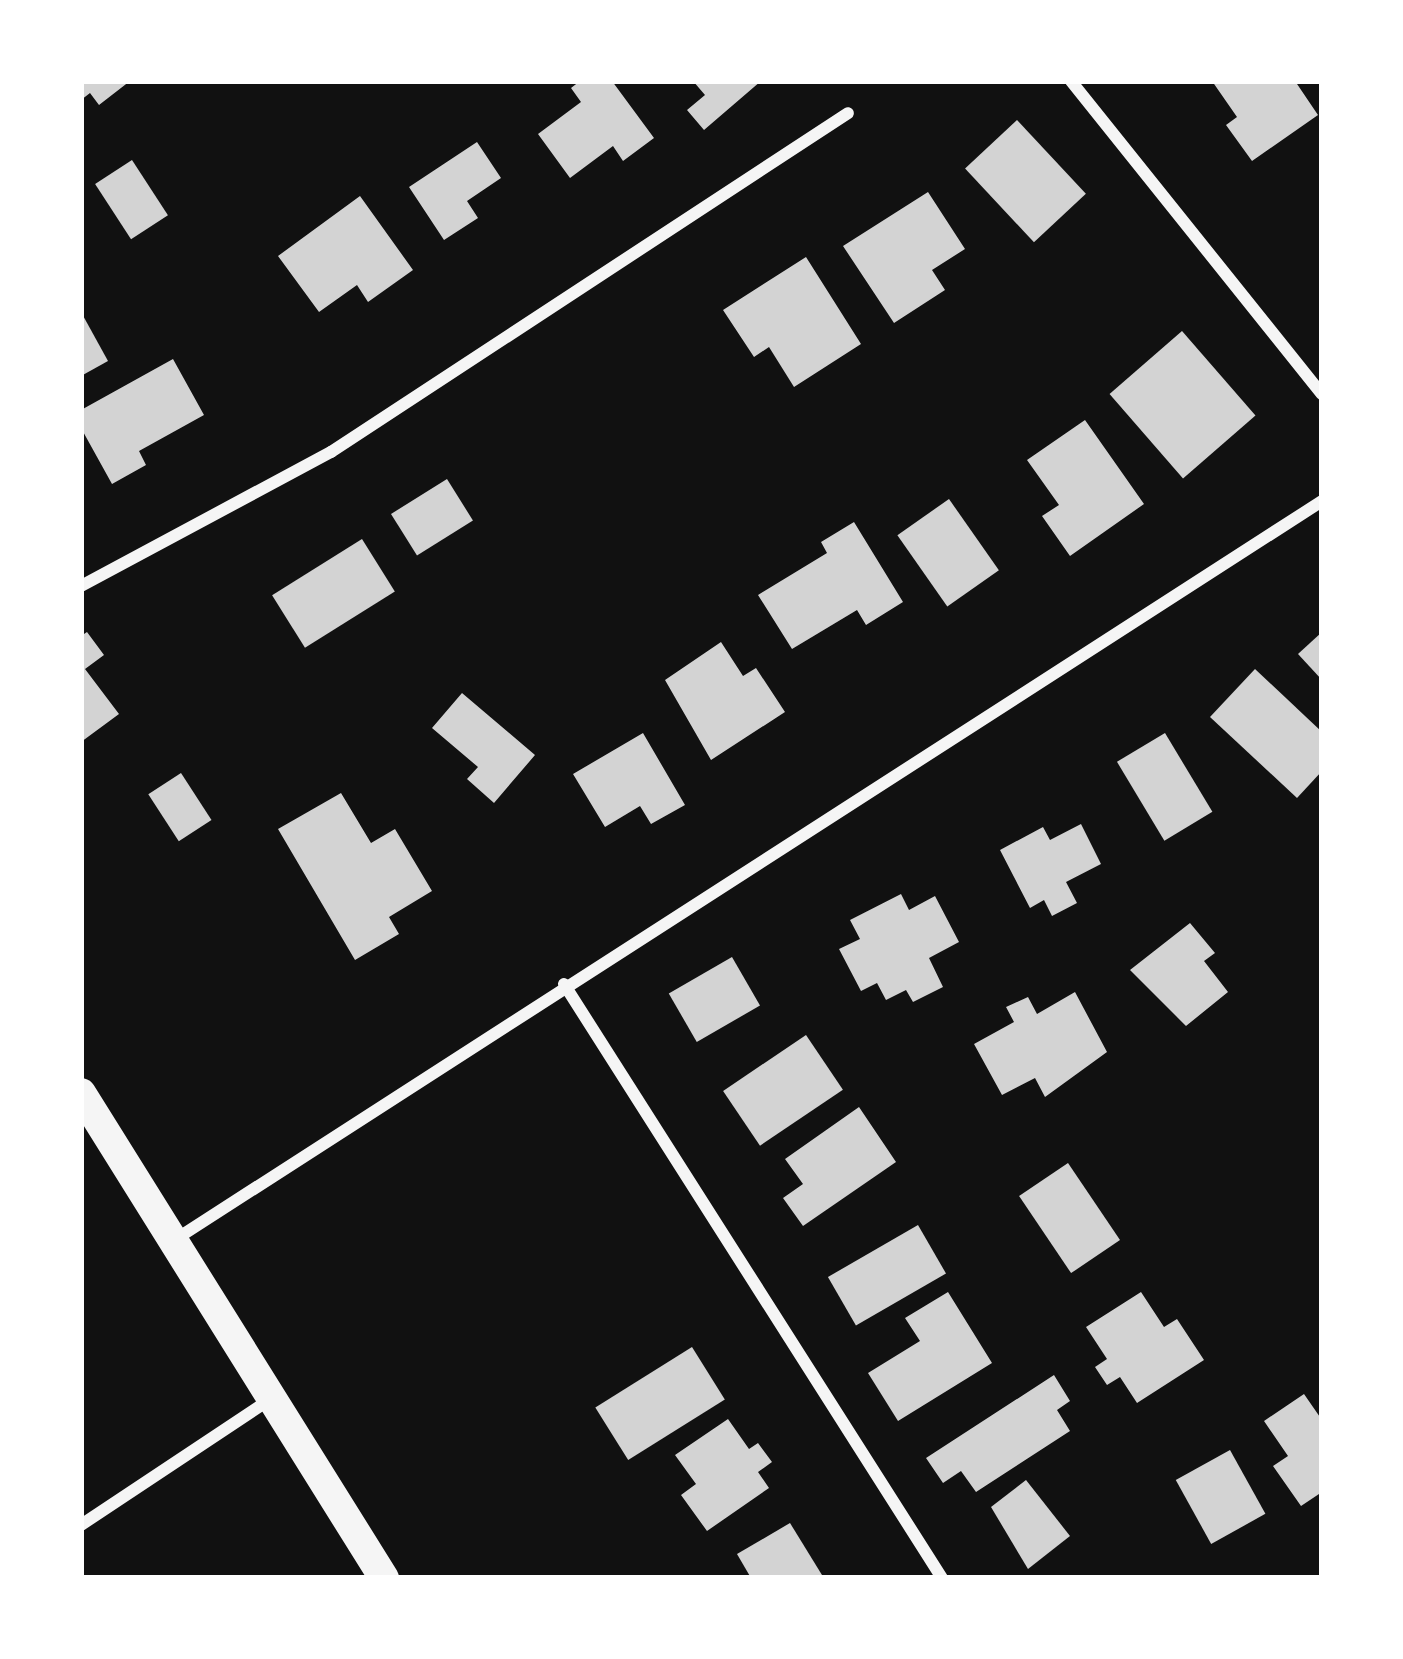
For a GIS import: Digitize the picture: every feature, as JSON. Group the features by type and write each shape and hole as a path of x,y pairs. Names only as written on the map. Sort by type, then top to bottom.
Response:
{"main road":[{"path":"81,1093 384,1578"}],"street":[{"path":"1071,81 1322,394"},
{"path":"81,586 331,452 848,113"},
{"path":"176,1239 564,984 763,868 1322,501"},
{"path":"564,984 942,1578"},
{"path":"81,1526 273,1397"}],"building":[{"path":"81,81 130,81 99,105 90,93 81,100"},
{"path":"580,81 612,81 654,138 623,161 613,146 570,178 538,134 581,102 571,88"},
{"path":"693,81 761,81 704,130 687,110 705,95"},
{"path":"1212,81 1295,81 1318,115 1252,161 1226,125 1237,117"},
{"path":"1017,120 1086,194 1034,242 965,168"},
{"path":"477,142 501,178 467,201 478,218 444,240 409,187"},
{"path":"132,160 168,215 131,239 95,184"},
{"path":"928,192 965,249 932,270 945,290 894,323 843,246"},
{"path":"360,196 413,270 368,302 357,285 319,312 278,256"},
{"path":"806,257 861,344 794,387 769,347 754,357 723,310"},
{"path":"81,312 108,361 81,376"},
{"path":"1182,331 1255,416 1183,479 1110,394"},
{"path":"173,359 204,415 139,451 146,465 112,484 81,428 81,410"},
{"path":"1085,420 1144,504 1070,556 1042,516 1059,505 1027,460"},
{"path":"447,479 473,521 417,556 391,514"},
{"path":"949,499 999,570 947,606 897,535"},
{"path":"854,522 903,602 866,625 857,610 792,649 758,595 827,553 821,542"},
{"path":"362,539 395,592 305,648 272,595"},
{"path":"87,632 104,655 85,669 119,714 81,742 81,636"},
{"path":"1322,632 1322,680 1298,654"},
{"path":"721,642 743,676 756,668 785,712 711,760 665,680"},
{"path":"1255,669 1322,732 1322,771 1297,798 1210,717"},
{"path":"462,693 535,755 494,803 467,779 478,767 432,728"},
{"path":"643,733 685,805 651,824 640,806 605,827 573,774"},
{"path":"1165,733 1212,812 1164,841 1117,762"},
{"path":"181,773 211,820 179,841 148,794"},
{"path":"341,793 371,843 395,829 432,891 389,917 399,934 355,960 278,829"},
{"path":"1081,824 1101,864 1066,882 1077,903 1052,916 1044,900 1030,908 1000,850 1043,827 1050,840"},
{"path":"901,894 909,910 935,896 959,942 929,958 943,987 913,1002 906,990 886,1000 877,983 861,991 839,949 860,939 850,920"},
{"path":"1190,923 1215,953 1204,961 1228,992 1186,1026 1130,970"},
{"path":"732,957 760,1005 697,1042 669,994"},
{"path":"1075,992 1107,1052 1045,1097 1035,1078 1002,1095 974,1044 1014,1022 1006,1007 1028,997 1037,1014"},
{"path":"806,1035 843,1090 760,1146 723,1091"},
{"path":"859,1107 896,1162 803,1226 783,1198 803,1184 785,1159"},
{"path":"1068,1163 1120,1240 1071,1273 1019,1196"},
{"path":"918,1225 946,1273 856,1325 828,1277"},
{"path":"948,1292 992,1363 898,1421 868,1373 920,1341 905,1318"},
{"path":"1141,1292 1164,1327 1177,1319 1204,1360 1137,1403 1120,1377 1107,1385 1095,1367 1107,1359 1086,1327"},
{"path":"692,1347 725,1400 628,1460 595,1407"},
{"path":"1054,1375 1070,1401 1057,1410 1070,1431 976,1492 961,1471 943,1483 926,1458"},
{"path":"1304,1394 1322,1420 1322,1492 1301,1506 1273,1466 1288,1456 1264,1421"},
{"path":"728,1419 749,1449 758,1443 772,1462 758,1472 769,1488 707,1531 681,1495 696,1484 675,1455"},
{"path":"1230,1450 1265,1514 1211,1544 1176,1480"},
{"path":"1026,1480 1070,1536 1028,1569 991,1507"},
{"path":"790,1523 822,1575 751,1578 737,1554"}]}
